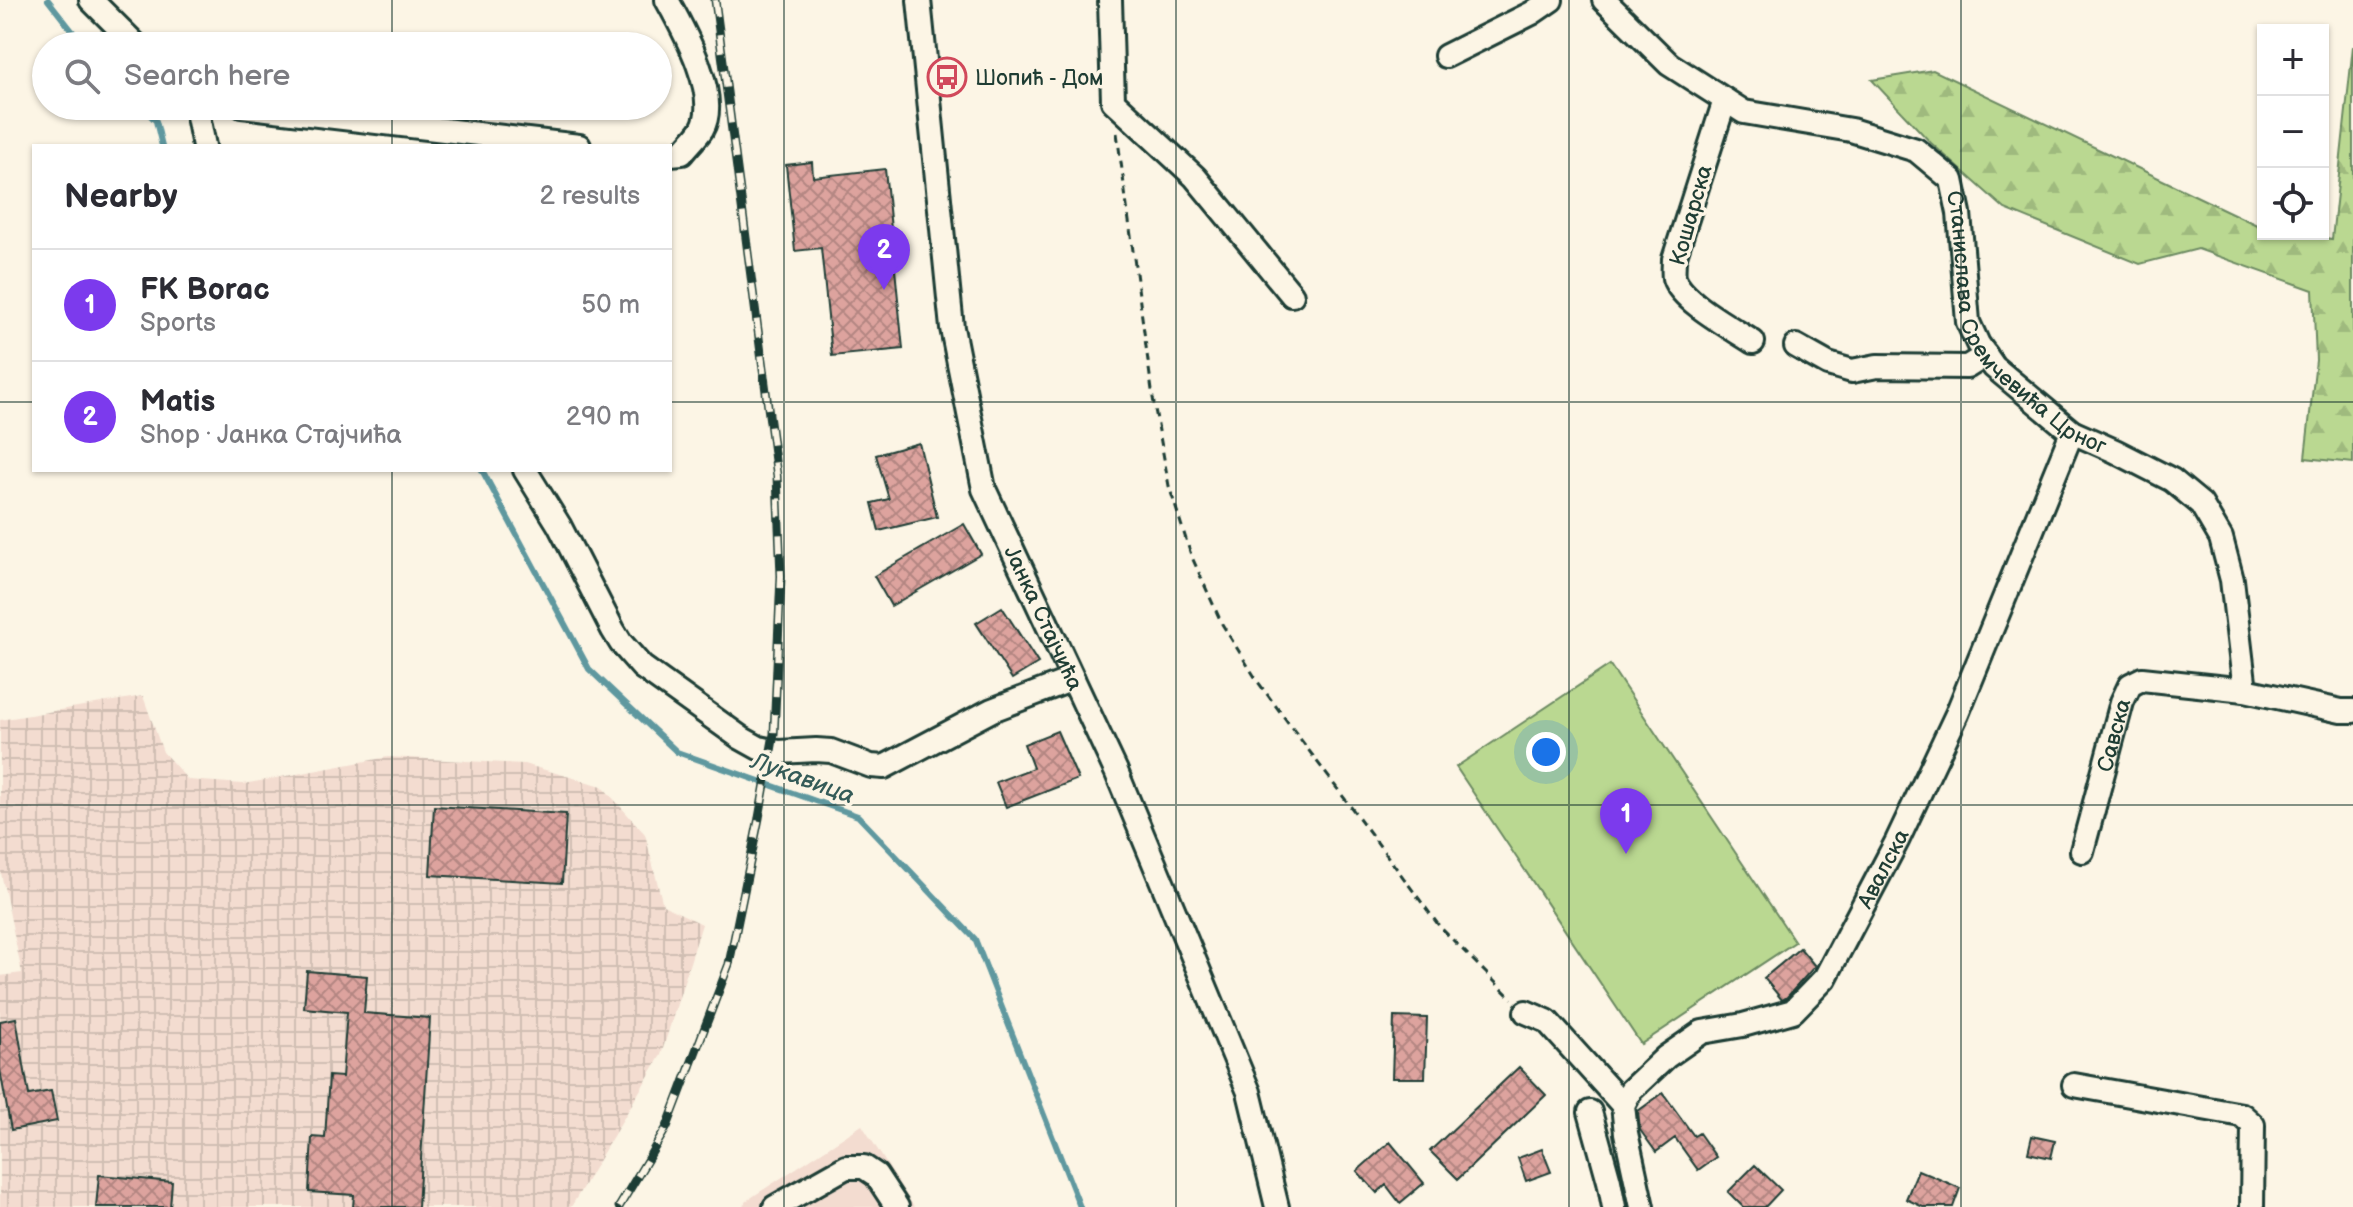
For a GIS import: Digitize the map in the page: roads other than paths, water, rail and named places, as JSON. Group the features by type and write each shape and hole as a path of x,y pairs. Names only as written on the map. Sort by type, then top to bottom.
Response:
{"street":[{"path":"91,0 123,32"},
{"path":"667,0 697,59 707,106 703,127 682,153 672,154"},
{"name":"Јанка Стајчића","path":"919,0 952,328 984,489 1116,771 1249,1092 1277,1207"},
{"path":"1110,0 1113,101 1195,177 1292,295"},
{"path":"1446,56 1532,13 1551,0"},
{"name":"Станислава Сремчевића Црног","path":"1604,0 1669,64 1744,112 1851,130 1916,150 1952,180 1959,213 1968,322 1978,344 1994,367 2072,432 2172,480 2201,504 2221,538 2232,580 2245,690"},
{"name":"Кошарска","path":"1725,100 1674,259 1673,275 1690,299 1753,342"},
{"path":"199,120 204,144"},
{"path":"360,120 562,144"},
{"path":"1796,346 1828,364 1852,371 1877,366 1967,367 1986,355"},
{"name":"Авалска","path":"1623,1105 1631,1090 1666,1057 1702,1032 1793,1011 1825,978 1897,841 1957,714 2072,432"},
{"path":"526,472 559,525 613,630 631,655 654,677 759,748 779,752 831,751 871,766 884,767 992,710 1073,679"},
{"name":"Савска","path":"2082,851 2122,702 2130,685 2142,679 2245,690"},
{"path":"2245,690 2353,711"},
{"path":"1526,1012 1547,1021 1623,1105 1642,1207"},
{"path":"2074,1085 2242,1115 2253,1125 2252,1207"},
{"path":"1590,1112 1614,1207"},
{"path":"775,1207 846,1167 864,1167 876,1175 897,1207"}],"waterway":[{"name":"Лукавица","path":"48,0 73,32"},
{"name":"Лукавица","path":"155,120 162,144"},
{"name":"Лукавица","path":"483,472 589,669 677,752 858,816 975,939 1080,1207"}],"railway":[{"path":"619,1207 667,1127 729,964 774,734 781,576 777,476 715,0"}],"place":[{"name":"Шопић - Дом","path":"947,77"},
{"name":"Matis","path":"884,290"},
{"name":"FK Borac","path":"1626,854"}]}
